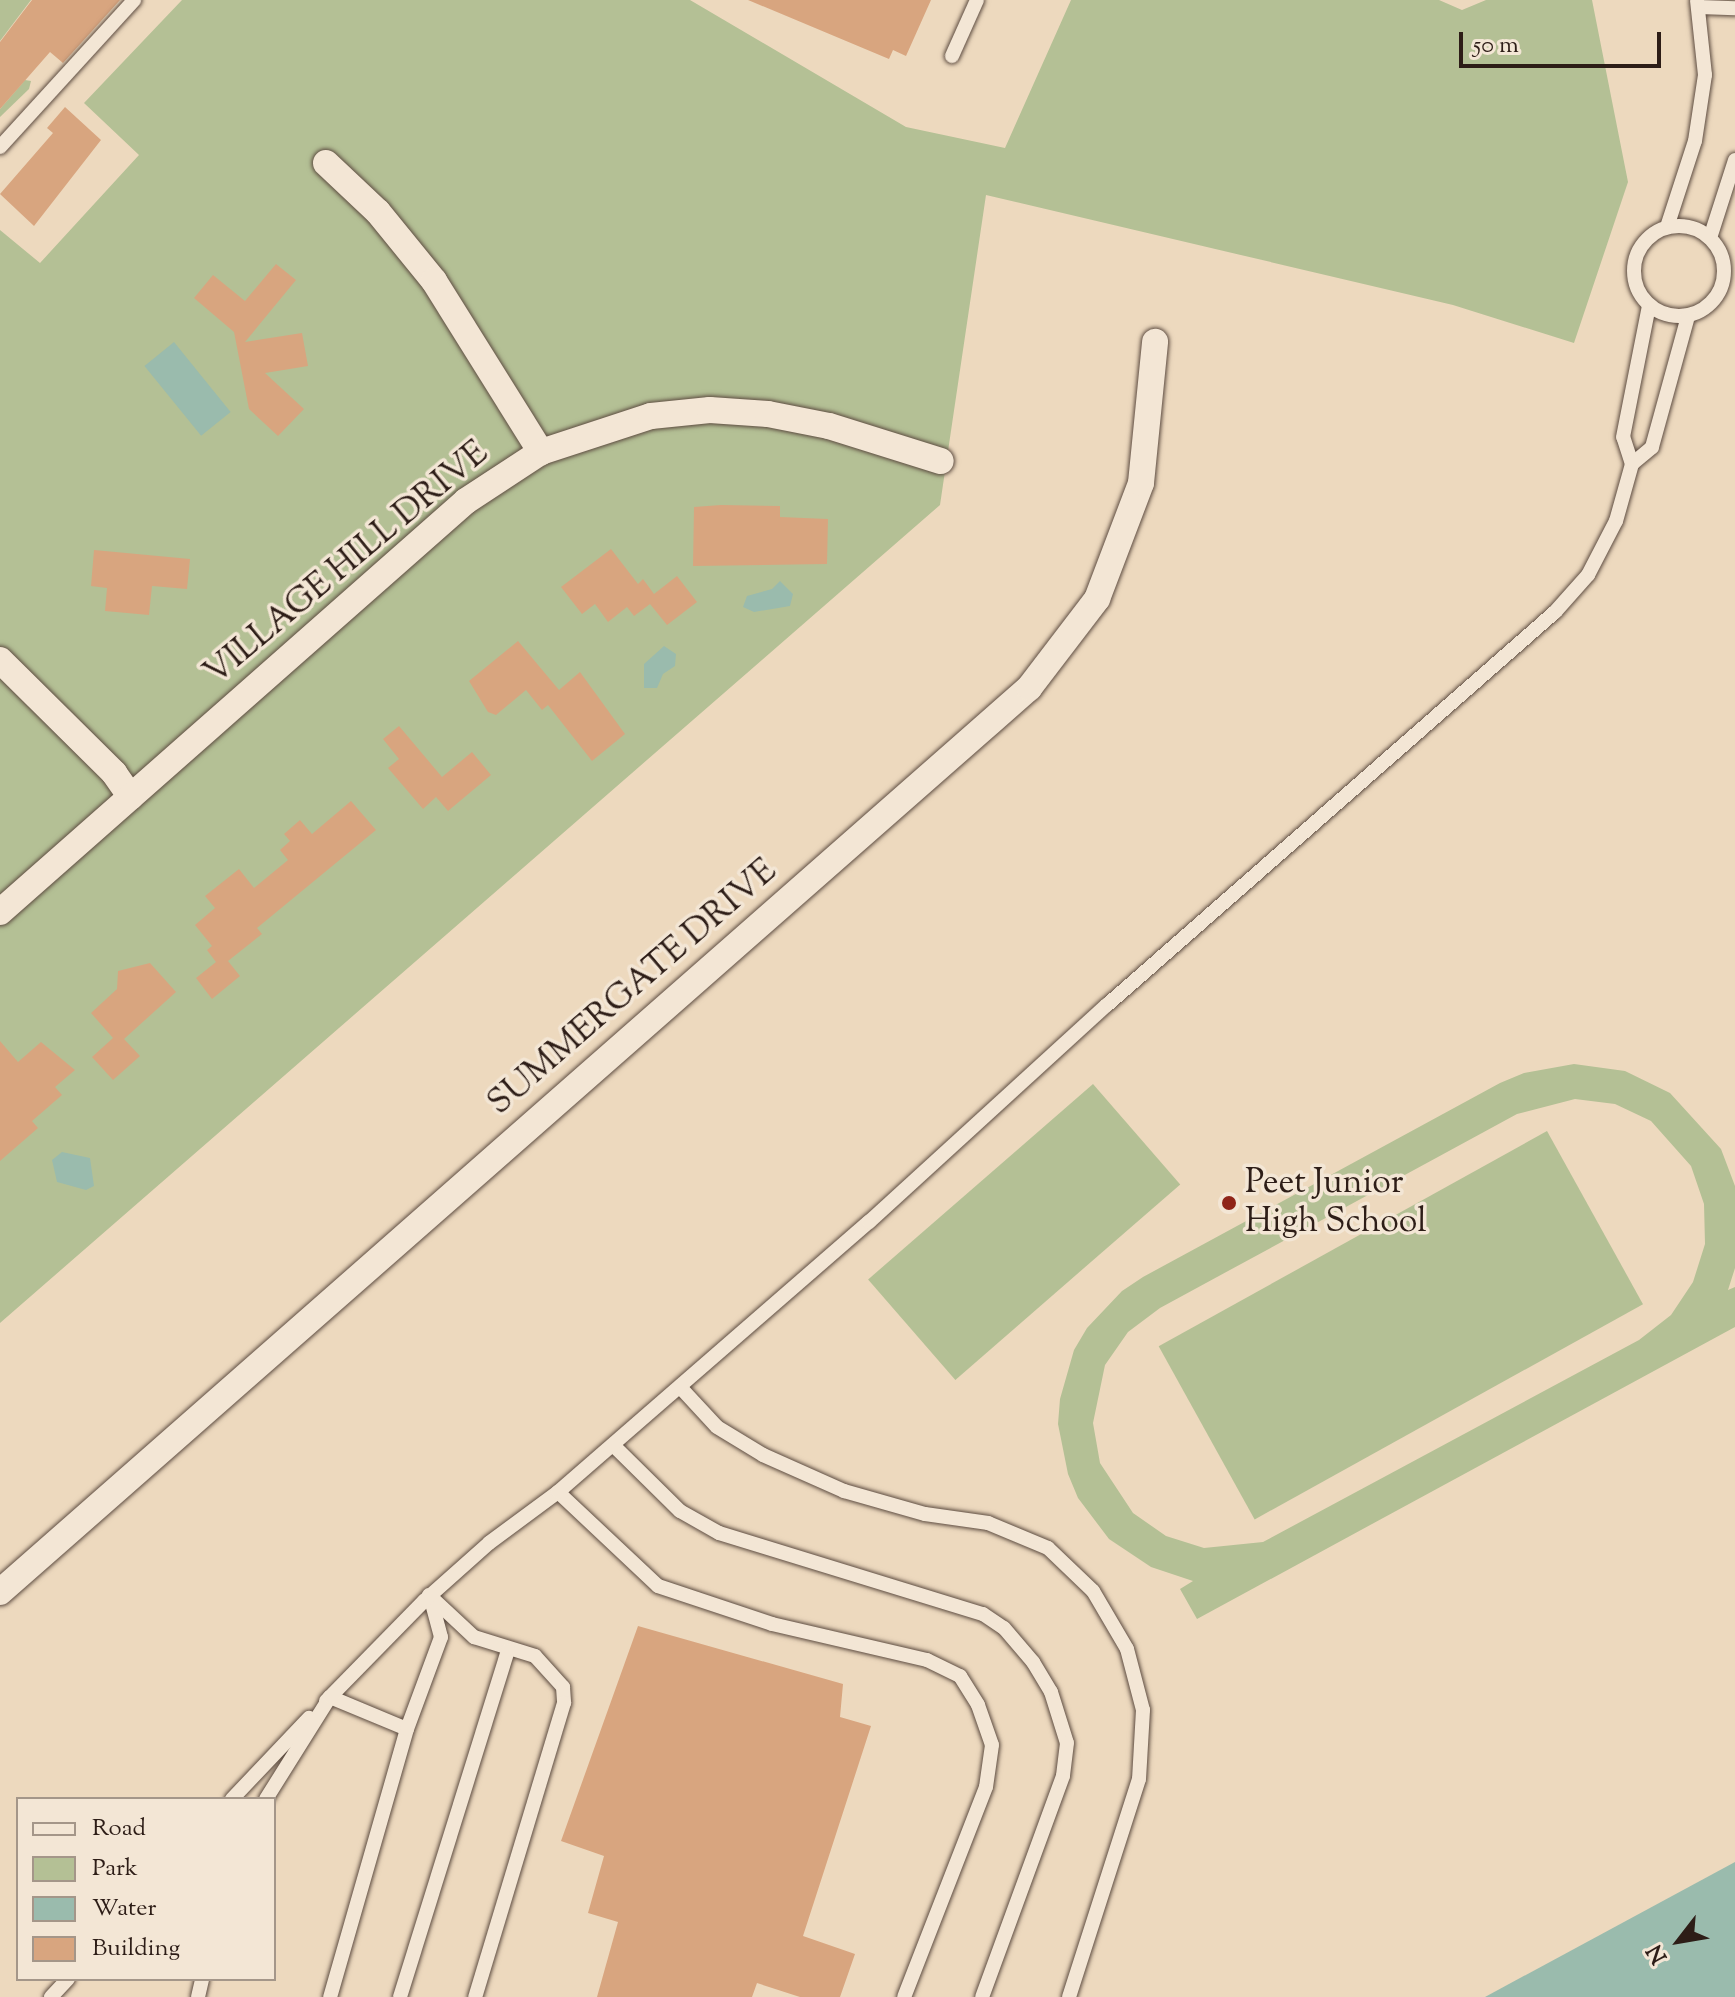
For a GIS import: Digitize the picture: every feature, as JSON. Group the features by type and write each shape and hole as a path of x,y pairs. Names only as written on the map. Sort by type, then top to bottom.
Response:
{"street":[{"path":"326,163 378,212 434,281 541,452"},
{"name":"SUMMERGATE DRIVE","path":"0,1592 1029,688 1097,599 1141,483 1155,342"},
{"name":"VILLAGE HILL DRIVE","path":"0,912 466,501 541,452 651,416 710,410 768,414 829,426 941,461"},
{"path":"0,660 114,773 131,797"}],"lane":[{"path":"0,147 134,0"},
{"path":"952,56 977,0"},
{"path":"1667,227 1697,229 1710,238 1721,254 1720,293 1707,308 1688,316 1661,313 1649,306 1634,278 1635,261 1641,246 1667,227 1695,141 1705,75 1698,3 1735,8"},
{"path":"1710,238 1735,160"},
{"path":"1632,464 1623,437 1649,306"},
{"path":"234,1797 429,1595 489,1543 558,1492 680,1387 1555,612 1588,575 1616,521 1632,464 1652,447 1688,316"},
{"path":"680,1387 717,1427 763,1455 844,1491 925,1514 988,1523 1048,1548 1093,1591 1127,1649 1143,1710 1139,1779 1069,1997"},
{"path":"613,1445 680,1511 719,1533 983,1614 1004,1628 1033,1662 1051,1692 1067,1743 1063,1776 982,1997"},
{"path":"558,1492 658,1586 758,1620 927,1660 960,1676 978,1705 992,1745 986,1787 904,1997"},
{"path":"429,1595 474,1637 535,1656 554,1670 563,1687 564,1703 475,1997"},
{"path":"330,1997 407,1729 441,1637 429,1595"},
{"path":"400,1997 508,1650"},
{"path":"330,1697 407,1729"},
{"path":"267,1797 330,1697"},
{"path":"51,1997 66,1981"}],"green space":[{"path":"0,0 31,0 0,41"},
{"path":"182,0 690,0 906,127 1005,148 1071,0 1439,0 1462,10 1486,0 1592,0 1628,182 1574,343 1453,305 986,195 940,505 0,1323 0,230 40,263 139,155 84,103"},
{"path":"25,80 31,81 29,89 0,117 0,109"},
{"path":"1574,1064 1625,1071 1670,1093 1721,1149 1735,1186 1735,1268 1728,1290 1735,1287 1735,1327 1197,1619 1180,1589 1193,1581 1151,1567 1109,1539 1078,1498 1068,1474 1058,1424 1060,1399 1074,1350 1087,1328 1122,1291 1143,1277 1500,1083 1524,1073","holes":["1575,1099 1615,1104 1651,1121 1691,1166 1704,1204 1705,1244 1693,1282 1671,1315 1639,1340 1263,1542 1204,1548 1166,1536 1133,1513 1100,1463 1093,1423 1105,1365 1128,1332 1160,1308 1517,1114"]},
{"path":"1093,1084 1180,1184 955,1380 868,1280"},
{"path":"1547,1131 1643,1304 1255,1519 1159,1346"}],"water":[{"path":"174,342 231,412 201,436 144,366"},
{"path":"780,581 793,594 790,606 754,612 743,607 747,596 772,589"},
{"path":"664,646 676,654 675,666 663,674 657,688 644,688 644,664"},
{"path":"62,1152 90,1158 94,1186 86,1190 57,1182 52,1160"},
{"path":"1735,1862 1735,1997 1485,1997"}],"building":[{"path":"32,0 120,0 63,63 50,52 0,109 0,42"},
{"path":"748,0 931,0 906,56 893,50 889,59"},
{"path":"65,107 101,140 34,226 0,194 53,133 47,128"},
{"path":"276,264 296,280 245,342 302,333 308,366 265,373 304,409 278,436 249,409 234,332 194,298 213,275 245,301"},
{"path":"780,506 780,517 828,519 827,564 693,566 694,507"},
{"path":"611,549 638,584 643,579 654,594 677,576 697,602 667,625 650,604 634,616 627,607 608,622 595,604 582,614 561,587"},
{"path":"94,550 190,559 187,589 152,586 149,615 105,611 107,588 91,586"},
{"path":"518,641 559,690 580,672 625,734 592,761 548,705 542,710 526,690 496,715 488,712 469,681"},
{"path":"399,726 442,777 472,752 491,775 448,811 436,797 423,809 388,768 399,759 383,739"},
{"path":"351,801 376,830 257,928 262,934 228,961 240,976 212,999 196,978 216,962 207,950 212,946 195,925 215,908 205,896 239,869 254,888 288,860 280,850 290,841 284,834 300,820 312,834"},
{"path":"150,963 176,992 124,1039 140,1056 113,1080 92,1057 113,1038 91,1013 117,989 118,971"},
{"path":"0,1041 18,1062 41,1042 75,1070 55,1087 62,1095 32,1121 38,1128 0,1161"},
{"path":"638,1626 843,1684 840,1717 871,1726 803,1936 855,1954 840,1997 800,1997 757,1983 752,1997 597,1997 618,1922 588,1913 604,1856 561,1841"}],"place":[{"name":"Peet Junior High School","path":"1229,1203"}]}
